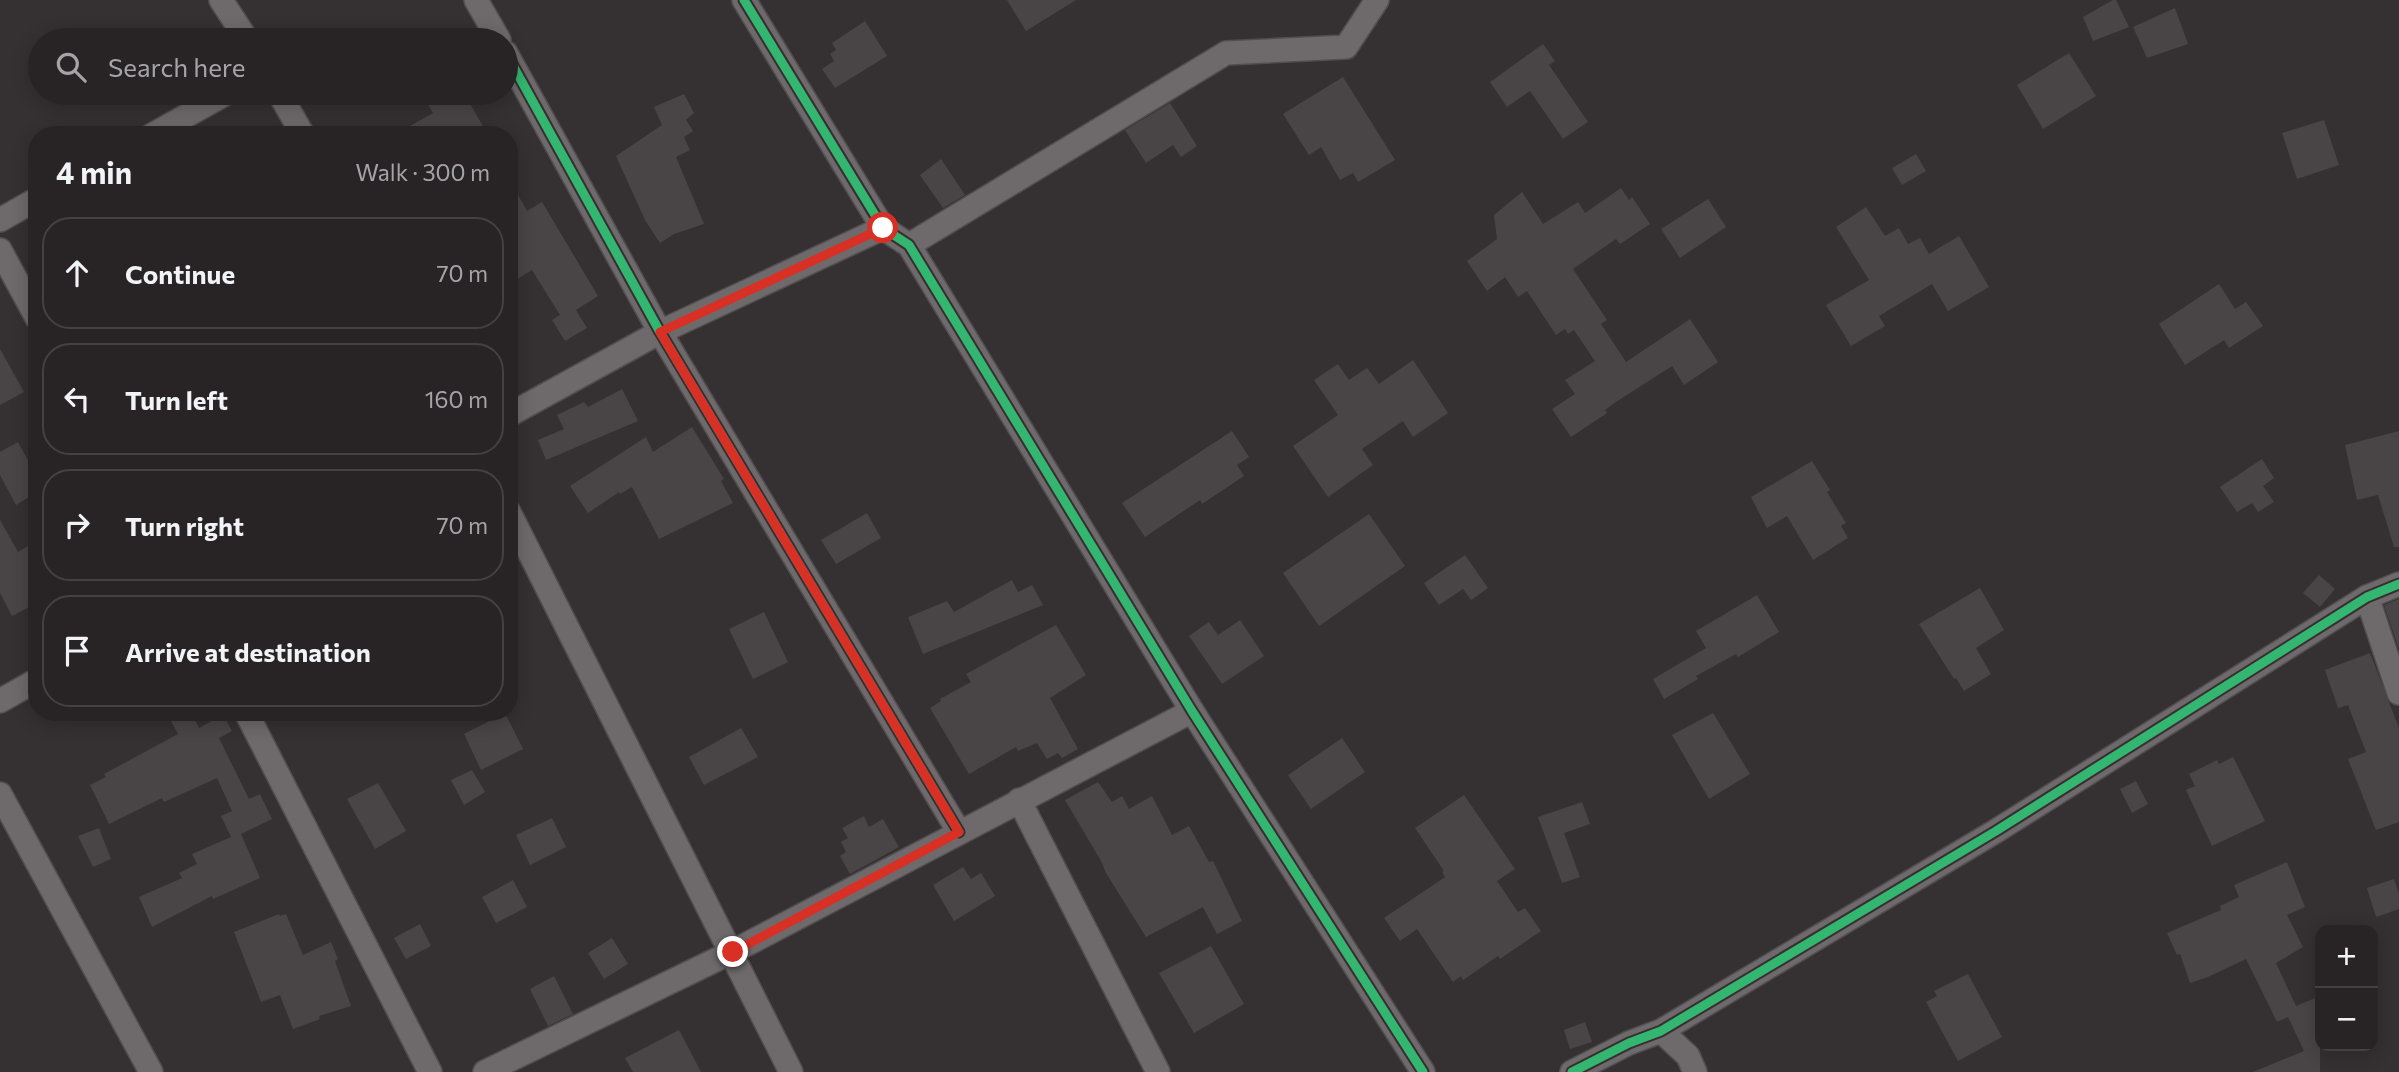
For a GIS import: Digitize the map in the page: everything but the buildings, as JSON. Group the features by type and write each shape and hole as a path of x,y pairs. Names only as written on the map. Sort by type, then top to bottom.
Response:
{"street":[{"path":"221,0 239,28"},
{"path":"476,0 492,28"},
{"path":"744,0 883,228 909,245 1192,711 1423,1072"},
{"path":"909,245 1226,53 1346,47 1377,0"},
{"path":"518,75 660,332 959,832"},
{"path":"168,126 206,105"},
{"path":"286,105 298,126"},
{"path":"0,220 28,205"},
{"path":"518,410 660,332 883,228"},
{"path":"0,250 28,301"},
{"path":"518,530 733,952 791,1072"},
{"path":"1572,1072 1629,1043 1661,1031 1996,831 2367,597 2399,584"},
{"path":"2367,597 2399,693"},
{"path":"0,701 28,685"},
{"path":"485,1072 733,952 1192,711"},
{"path":"251,721 430,1072"},
{"path":"0,794 151,1072"},
{"path":"1019,800 1158,1072"},
{"path":"1661,1031 1688,1056 1695,1072"}],"cycle path":[{"path":"744,0 883,228 909,245 1192,711 1423,1072"},
{"path":"518,75 660,332 959,832"},
{"path":"1572,1072 1629,1043 1661,1031 1996,831 2367,597 2399,584"}],"route":[{"path":"733,952 959,832 660,332 883,228"}]}
